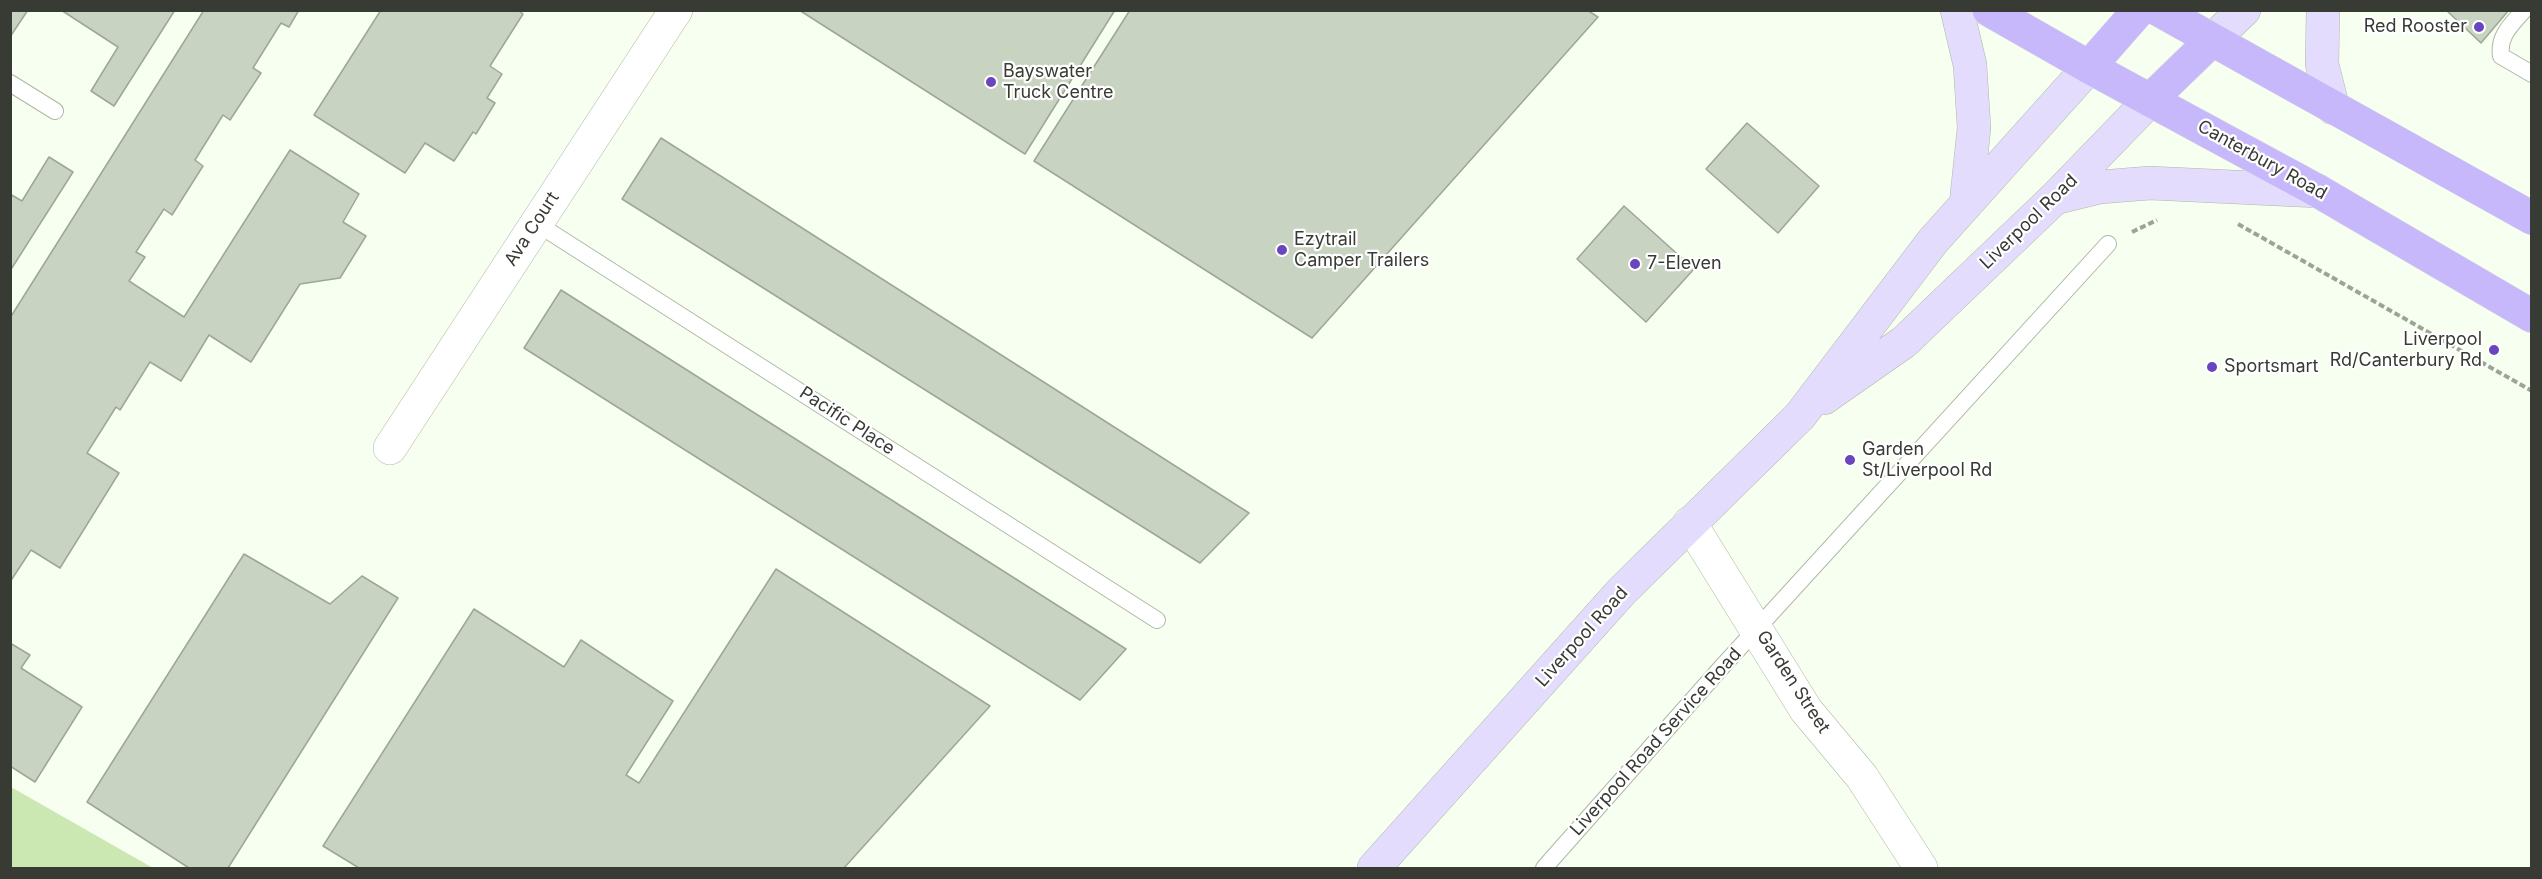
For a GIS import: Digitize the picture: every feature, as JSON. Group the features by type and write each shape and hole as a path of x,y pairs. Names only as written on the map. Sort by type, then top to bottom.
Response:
{"main road":[{"path":"1957,10 1970,65 1974,128 1966,204"},
{"name":"Canterbury Road","path":"1989,10 2089,68 2318,191 2532,316"},
{"name":"Liverpool Road","path":"1374,868 1622,591 1800,416 1933,241 2139,10"},
{"path":"2159,10 2532,218"},
{"name":"Liverpool Road","path":"1800,416 1905,342 2055,198 2150,100 2244,10"},
{"path":"2323,10 2322,64 2332,108"},
{"path":"2055,198 2100,187 2150,183 2318,191"}],"street":[{"name":"Ava Court","path":"390,448 676,10"},
{"name":"Garden Street","path":"1690,523 1806,710 1862,777 1921,868"}],"lane":[{"path":"2524,10 2502,36 2499,44 2501,56 2532,74"},
{"path":"10,82 55,111"},
{"name":"Pacific Place","path":"536,223 1157,620"},
{"name":"Liverpool Road Service Road","path":"1544,868 1757,629 2108,244"}],"path":[{"path":"2150,183 2151,209 2158,219 2167,218"},
{"path":"2232,222 2532,391"}],"green space":[{"path":"11,787 153,868 11,868"}],"building":[{"path":"10,10 28,10 10,37"},
{"path":"61,10 175,10 114,106 91,91 118,47"},
{"path":"204,10 299,10 289,27 281,23 253,68 261,73 230,120 223,115 195,160 203,166 172,215 164,209 136,252 145,257 129,281 184,317 290,150 359,194 343,222 366,236 340,278 300,284 251,362 209,335 181,381 150,362 120,410 116,407 87,453 119,473 60,568 31,550 10,582 10,318"},
{"path":"381,10 518,10 523,14 490,66 502,74 487,98 495,103 476,134 473,132 454,161 425,143 405,173 314,115"},
{"name":"Bayswater Truck Centre","path":"799,10 1115,10 1025,154"},
{"name":"Ezytrail Camper Trailers","path":"1130,10 1587,10 1598,17 1312,338 1034,161"},
{"name":"Red Rooster","path":"2446,10 2509,10 2481,43"},
{"path":"1747,123 1819,186 1778,233 1706,169"},
{"path":"661,138 1249,513 1200,563 622,199"},
{"path":"49,157 73,172 10,271 10,194 22,201"},
{"name":"7-Eleven","path":"1624,206 1694,269 1646,322 1577,259"},
{"path":"561,290 1126,649 1080,700 524,348"},
{"path":"244,554 330,604 362,576 398,598 228,868 189,868 87,802"},
{"path":"776,569 990,706 844,868 359,868 323,846 474,609 564,667 581,640 673,701 626,775 639,783"},
{"path":"10,643 30,655 21,668 82,707 35,782 10,766"}],"place":[{"name":"Red Rooster","path":"2479,27"},
{"name":"Bayswater Truck Centre","path":"991,82"},
{"name":"Ezytrail Camper Trailers","path":"1282,250"},
{"name":"7-Eleven","path":"1635,264"},
{"name":"Liverpool Rd/Canterbury Rd","path":"2494,350"},
{"name":"Sportsmart","path":"2212,367"},
{"name":"Garden St/Liverpool Rd","path":"1850,460"}]}
